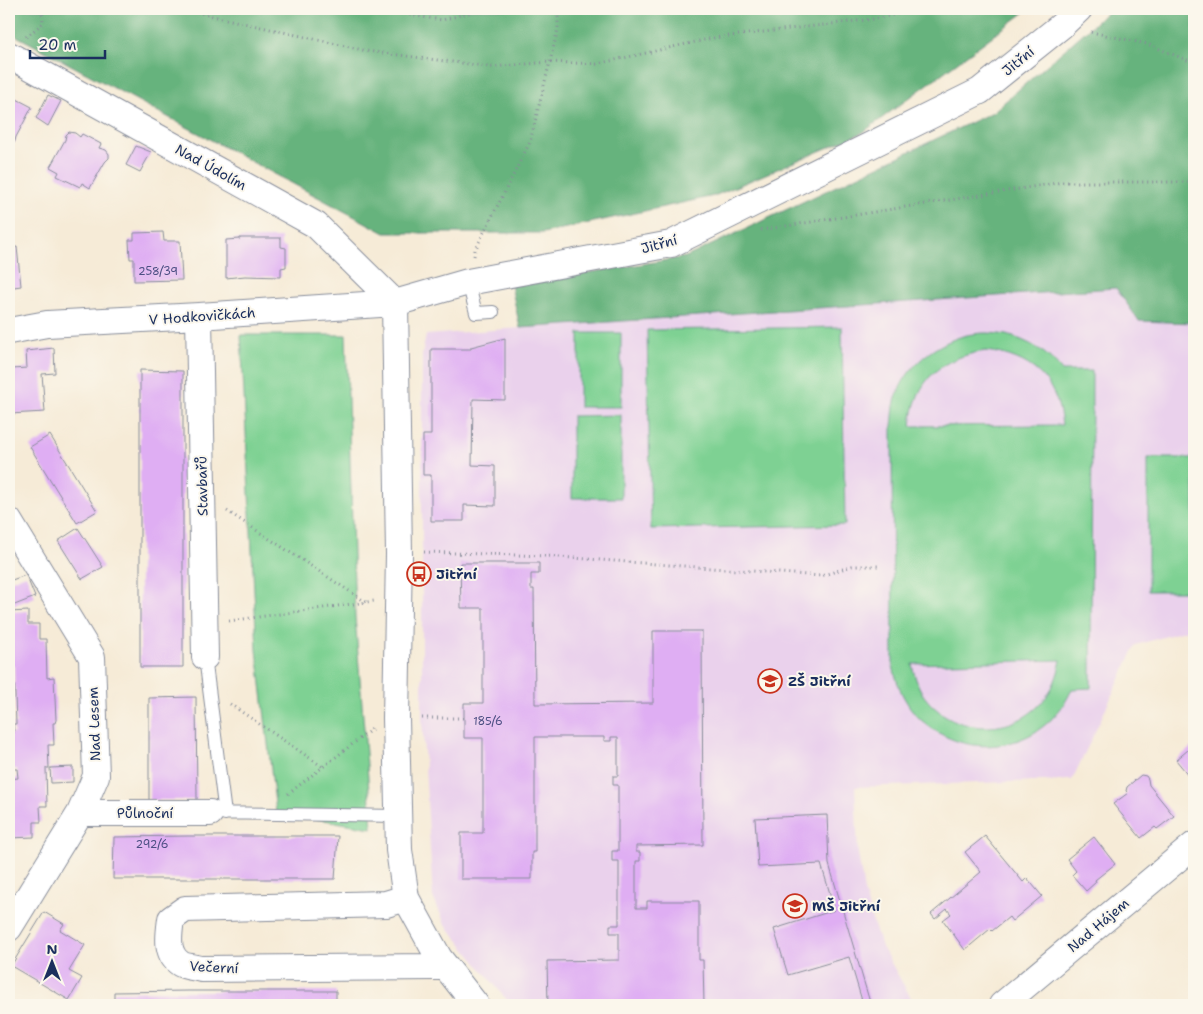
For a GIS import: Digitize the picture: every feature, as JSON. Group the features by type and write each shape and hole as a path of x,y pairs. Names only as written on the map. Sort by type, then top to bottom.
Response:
{"street":[{"name":"Jitřní","path":"395,302 468,282 671,244 980,92 1070,17"},
{"name":"Nad Údolím","path":"16,48 316,224 395,302"},
{"name":"V Hodkovičkách","path":"9,331 47,324 199,316 395,302"},
{"path":"395,302 399,554 396,718 399,850 406,898 439,958 476,1005"},
{"name":"Stavbařů","path":"199,316 205,657"},
{"name":"Nad Lesem","path":"9,521 92,658 96,776 80,813 9,928"},
{"name":"Půlnoční","path":"80,813 217,814"},
{"name":"Nad Hájem","path":"1002,1005 1194,845"},
{"name":"Večerní","path":"406,898 386,904 185,908 171,919 168,938 171,954 182,965 201,969 446,967"}],"lane":[{"path":"468,282 476,313 493,312"},
{"path":"205,657 209,689 217,814 398,816"}],"path":[{"path":"16,48 43,23 42,9"},
{"path":"182,9 367,51 492,67 550,62 597,64 713,38 874,19 923,9"},
{"path":"370,9 442,20 483,9"},
{"path":"468,282 475,250 530,142 558,29 558,9"},
{"path":"1070,17 1147,44 1192,62 1194,65"},
{"path":"760,230 1063,182 1194,182"},
{"path":"202,494 366,602"},
{"path":"399,554 422,552 546,556 821,576 852,566 881,566"},
{"path":"204,624 398,597"},
{"path":"209,689 322,767"},
{"path":"262,814 385,719 464,718"}],"shaded area":[{"name":"ZŠ Jitřní","path":"1194,287 1194,628 1136,645 1072,780 855,787 858,853 864,891 882,947 915,1005 511,1005 445,924 433,897 422,718 422,355 426,335 794,308 1117,288"}],"green space":[{"path":"9,9 1029,9 862,133 714,196 543,233 385,233 9,32"},
{"path":"1111,9 1194,9 1194,323 1139,321 1116,288 520,328 511,285 686,257 993,112"},
{"path":"842,327 845,525 651,529 647,330"},
{"path":"579,333 621,333 621,407 579,407"},
{"path":"983,333 1006,335 1030,344 1051,358 1062,371 1092,371 1091,688 1072,689 1061,709 1046,725 1028,736 1008,743 987,746 966,744 945,736 923,722 912,711 904,697 893,666 892,426 894,406 903,382 910,371 929,353 951,340 966,335","holes":["986,351 1016,359 1029,365 1039,373 1048,383 1054,395 1062,425 911,426 918,396 933,374 944,365 956,359","1061,660 1057,677 1052,687 1042,702 1029,714 1014,722 980,727 963,724 948,717 934,707 920,690 912,664"]},
{"path":"241,335 346,335 355,617 372,828 276,812 257,650"},
{"path":"621,415 621,498 572,498 572,416"},
{"path":"1148,458 1194,458 1194,591 1148,591"}],"building":[{"path":"9,95 32,107 14,143 10,144 9,144"},
{"path":"48,95 61,101 48,126 36,118"},
{"path":"69,132 75,133 80,137 82,134 101,144 99,148 106,150 109,154 109,158 90,188 82,183 80,187 57,176 59,172 50,167"},
{"path":"136,146 151,152 140,172 126,165"},
{"path":"163,232 164,241 180,241 182,280 134,281 134,259 130,259 129,240 134,240 134,233"},
{"path":"281,238 281,247 286,248 286,267 281,268 281,277 245,276 226,278 226,240"},
{"path":"17,247 21,286 9,289 9,248"},
{"path":"505,338 505,400 473,399 472,465 495,466 495,506 464,505 464,521 431,521 431,475 423,475 423,435 431,435 431,349 471,349 471,347"},
{"path":"54,348 55,373 42,374 45,412 9,414 9,376 12,376 12,369 27,368 26,351"},
{"path":"140,370 183,371 183,667 140,667"},
{"path":"50,435 97,511 77,523 30,447"},
{"path":"78,528 103,567 82,579 58,541"},
{"path":"460,563 539,563 539,574 531,574 531,589 534,589 535,704 653,703 653,631 702,631 703,845 636,846 636,852 640,852 640,861 636,861 636,908 647,908 647,901 699,901 699,960 703,960 704,1005 548,1005 547,961 619,960 619,933 610,933 610,925 619,925 619,861 612,861 612,851 618,851 618,785 613,785 613,776 618,776 618,737 611,737 611,741 604,741 604,737 535,737 535,852 532,852 532,879 461,879 461,833 483,833 483,738 464,738 464,703 483,703 483,608 461,608"},
{"path":"26,575 35,597 12,606 9,597 9,581"},
{"path":"28,611 28,624 39,624 39,639 46,639 47,678 54,677 56,720 53,723 54,745 48,745 49,768 46,768 47,806 40,806 41,822 34,822 34,837 9,838 9,779 18,778 17,769 9,769 9,734 14,733 13,724 16,724 14,666 9,666 9,612"},
{"path":"196,697 197,800 149,800 149,698"},
{"path":"1194,745 1194,782 1176,760"},
{"path":"73,767 73,782 51,783 50,768"},
{"path":"1141,775 1146,776 1149,785 1174,816 1141,838 1113,804 1128,793 1126,791 1127,787"},
{"path":"827,815 829,864 869,999 874,1005 861,1005 863,1004 849,957 788,975 774,929 835,910 821,864 758,867 755,818"},
{"path":"338,836 335,879 113,879 114,837"},
{"path":"985,836 1023,882 1027,878 1042,896 1012,921 1009,917 992,931 990,929 965,950 943,920 951,914 947,909 935,919 931,914 981,872 965,852"},
{"path":"1094,837 1115,864 1095,880 1096,882 1086,891 1072,875 1076,871 1067,859"},
{"path":"44,912 64,924 60,930 85,945 69,971 82,978 69,1000 11,966"},
{"path":"336,991 336,1005 114,1005 114,992"}],"place":[{"name":"Jitřní","path":"419,574"},
{"name":"ZŠ Jitřní","path":"770,681"},
{"name":"MŠ Jitřní","path":"795,906"}]}
